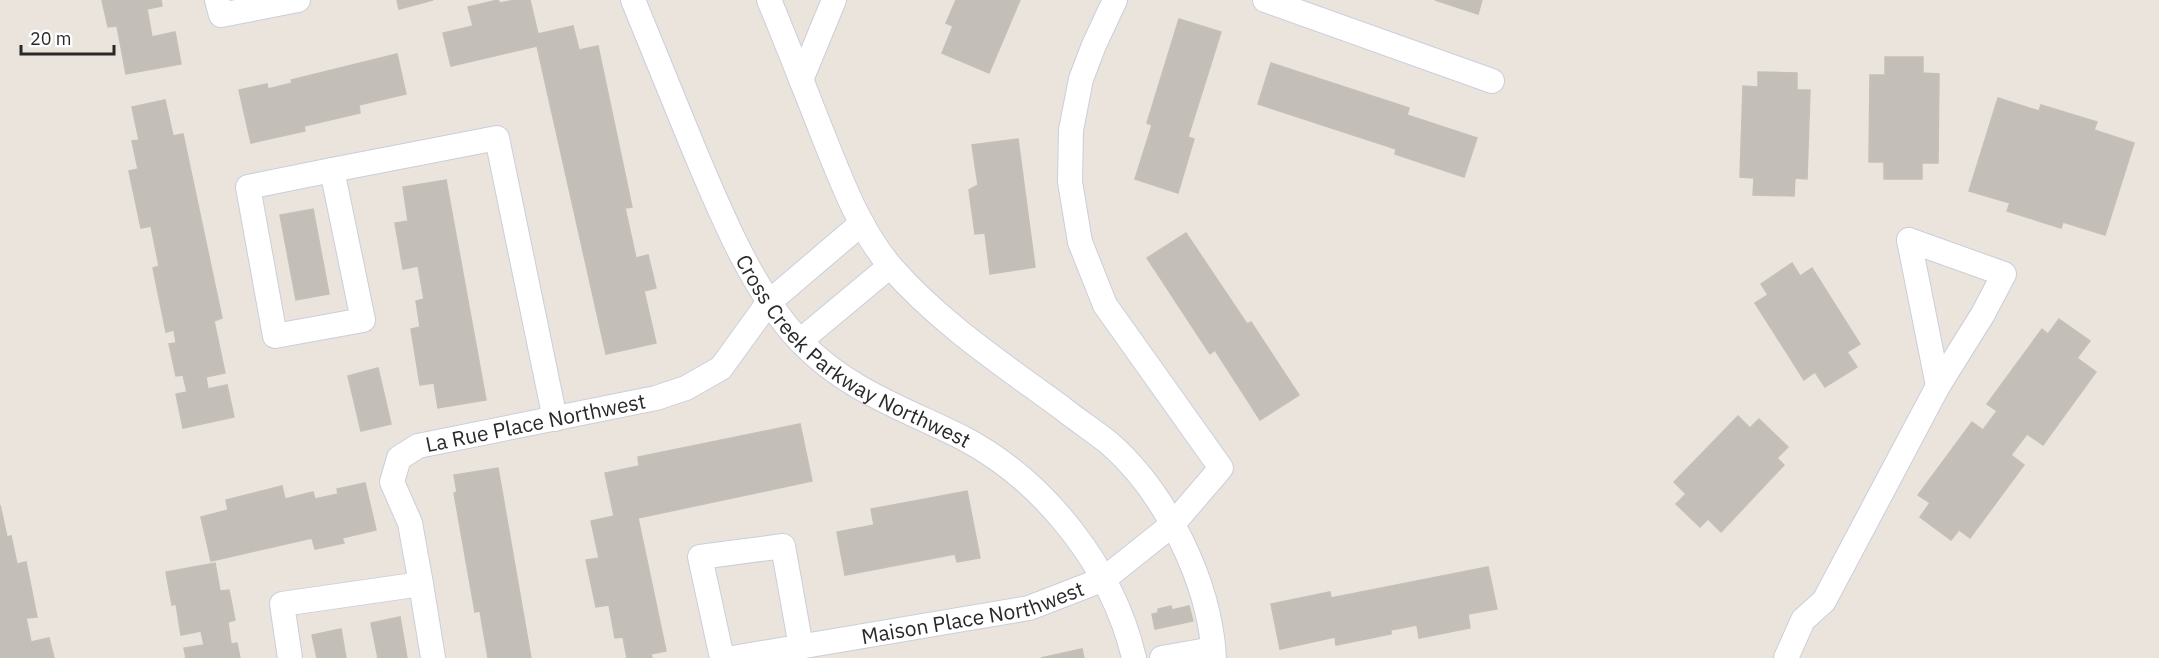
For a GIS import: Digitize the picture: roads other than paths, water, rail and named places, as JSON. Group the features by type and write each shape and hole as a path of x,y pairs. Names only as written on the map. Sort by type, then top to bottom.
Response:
{"street":[{"path":"217,0 221,15 298,0"},
{"name":"Cross Creek Parkway Northwest","path":"633,0 720,211 768,303 800,341 825,365 861,390 965,440 1014,472 1065,520 1104,579 1121,616 1134,658"},
{"path":"769,0 842,183 862,223 890,266 948,323 1110,444 1145,482 1173,524 1195,571 1206,609 1214,653 1162,658"},
{"path":"801,80 834,0"},
{"name":"Maison Place Northwest","path":"733,658 1029,608 1104,579 1173,524 1221,468 1105,305 1080,242 1070,182 1071,130 1081,79 1115,0"},
{"path":"1265,0 1492,81"},
{"path":"332,170 363,320 275,336 248,187 332,170 497,138 555,419"},
{"name":"La Rue Place Northwest","path":"433,658 411,523 392,482 399,458 418,446 656,398 686,388 721,368 768,303 862,223"},
{"path":"1786,658 1803,620 1824,601 1938,386 1983,314 2004,274 1909,240 1938,386"},
{"path":"800,341 890,266"},
{"path":"722,658 700,557 783,546 801,647"},
{"path":"290,658 282,604 421,584"}]}
